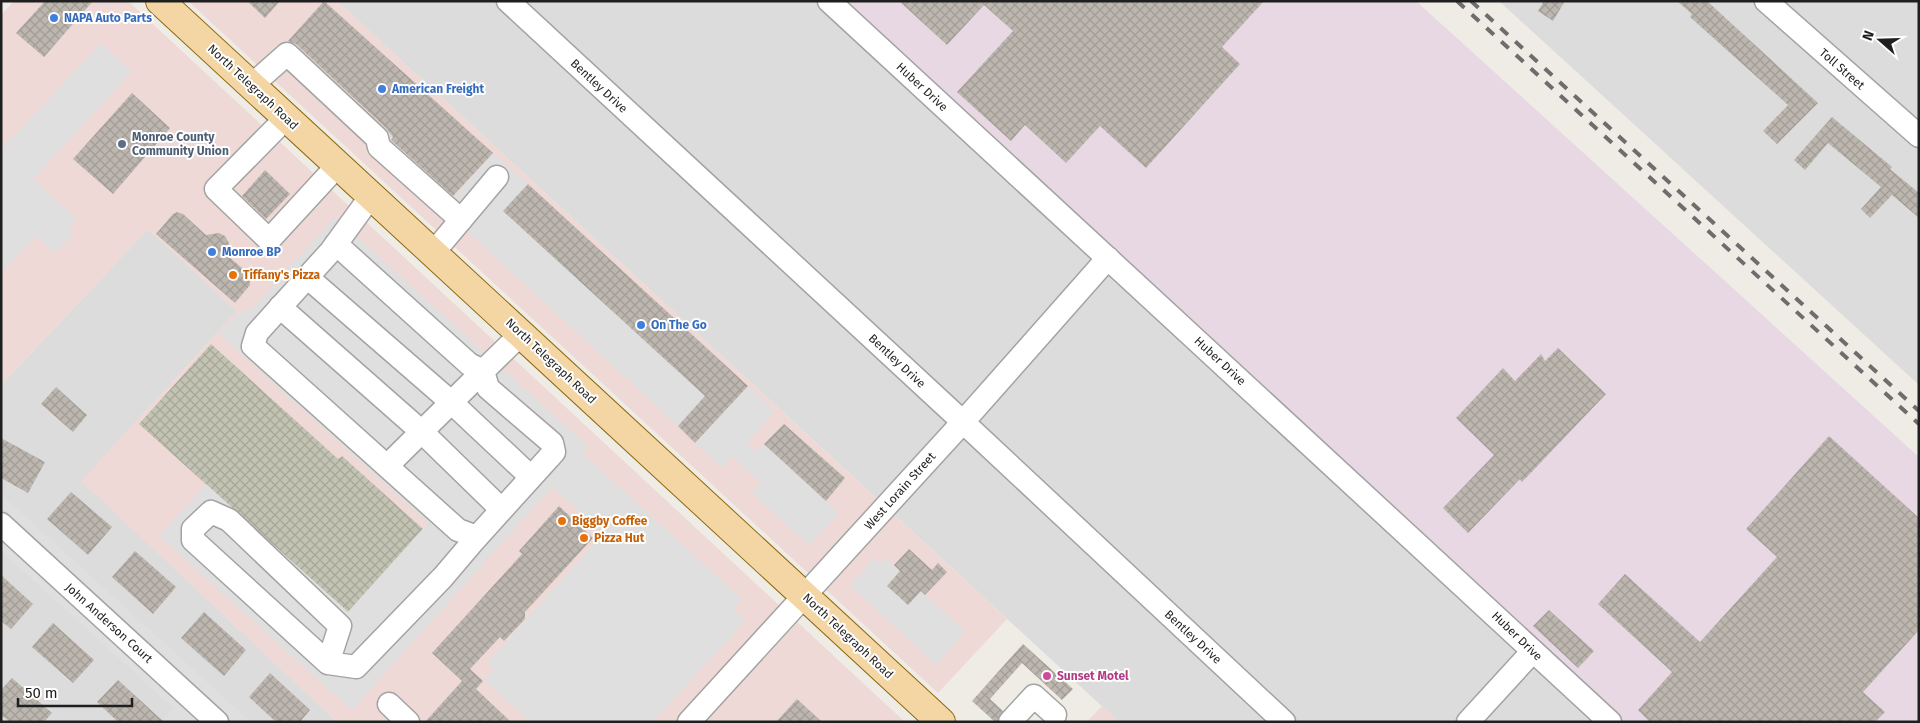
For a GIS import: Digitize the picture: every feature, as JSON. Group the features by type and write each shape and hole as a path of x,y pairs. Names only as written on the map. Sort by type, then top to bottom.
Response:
{"main road":[{"name":"North Telegraph Road","path":"160,1 941,722"}],"street":[{"name":"Bentley Drive","path":"508,1 1284,722"},
{"name":"Huber Drive","path":"829,1 1505,623 1610,722"},
{"name":"Toll Street","path":"1766,1 1919,136"},
{"path":"251,86 287,54 377,138 379,147 461,220"},
{"path":"286,118 216,189 269,240 338,166"},
{"path":"433,253 497,177"},
{"path":"371,196 336,244 257,333 253,346 458,530 476,537"},
{"path":"328,663 340,626 228,520 211,512 193,529 194,540 328,663 356,667 443,577 501,508 554,452 552,443 488,388 483,371 469,364 336,244"},
{"name":"West Lorain Street","path":"690,722 963,422 1108,258"},
{"path":"308,277 451,402 530,477"},
{"path":"280,308 422,432 501,508"},
{"path":"387,466 521,334"},
{"name":"John Anderson Court","path":"1,524 194,714 217,722"},
{"path":"1468,722 1533,651"},
{"path":"1010,722 1034,696 1055,715"},
{"path":"389,704 408,722"}],"shaded area":[{"path":"14,1 128,1 905,722 337,722 81,481 237,311 148,229 1,385 1,15"},
{"path":"188,1 337,1 1007,619 938,693"},
{"path":"337,1 833,1 1611,722 1119,722"},
{"path":"832,1 1416,1 1919,457 1919,722 1610,722"},
{"path":"1499,1 1919,1 1919,385"},
{"path":"288,41 393,137 387,144 449,201 493,153 528,184 504,211 705,396 678,426 276,55"},
{"path":"101,43 132,72 33,179 76,219 68,228 74,233 55,253 36,236 1,273 1,150"},
{"path":"335,217 589,447 583,454 742,599 734,609 746,620 653,722 530,722 484,680 494,669 487,662 604,533 552,487 352,710 159,536 206,484 348,612 428,523 219,334 238,313 251,310"},
{"path":"148,229 237,311 82,481 337,722 1,722 1,385"},
{"path":"211,344 338,459 342,456 423,529 348,612 139,424"},
{"path":"748,386 775,411 747,443 757,452 764,444 839,513 809,546 752,493 760,483 733,457 722,468 695,443"},
{"path":"1,494 251,722 161,722 173,708 1,551"},
{"path":"885,557 900,571 887,586 908,605 921,591 966,632 936,665 850,585 874,558 880,563"},
{"path":"1102,706 1119,722 1087,722"}],"building":[{"name":"NAPA Auto Parts","path":"45,1 93,1 44,57 16,33"},
{"path":"247,1 280,1 265,18"},
{"name":"American Freight","path":"324,1 493,153 453,196 391,140 393,137 386,128 296,44 288,41"},
{"path":"899,1 1264,1 1222,47 1240,64 1146,168 1100,126 1066,163 1025,125 1011,141 957,92 1013,31 984,5 947,45"},
{"path":"1544,1 1565,1 1553,21 1538,11"},
{"path":"1677,1 1707,1 1818,103 1777,144 1763,131 1788,105 1690,17 1692,14"},
{"name":"Monroe County Community Union","path":"132,93 170,128 113,194 73,159"},
{"path":"1832,117 1892,167 1890,169 1919,193 1919,218 1892,195 1870,218 1861,209 1881,187 1828,143 1805,170 1794,160"},
{"path":"265,170 290,194 266,219 242,196"},
{"path":"528,184 748,386 695,443 678,426 705,396 503,211"},
{"path":"177,212 183,214 206,235 219,233 225,236 229,243 228,256 250,275 250,285 235,303 156,234 173,214"},
{"path":"1558,348 1606,394 1522,482 1520,479 1468,533 1443,508 1494,455 1456,418 1503,368 1515,381 1541,354 1545,361"},
{"path":"56,387 87,415 73,432 41,404"},
{"path":"784,424 845,478 826,501 764,444"},
{"path":"1829,436 1919,518 1919,630 1863,692 1885,712 1875,722 1650,722 1638,710 1672,672 1598,604 1625,574 1700,642 1777,557 1746,529"},
{"path":"1,438 45,462 28,493 1,478"},
{"path":"71,492 112,527 88,555 47,519"},
{"path":"559,506 593,538 525,612 525,619 504,641 500,637 470,669 483,681 476,689 511,722 425,722 462,681 432,653 522,554 519,551"},
{"path":"909,549 932,570 938,563 947,572 925,595 921,591 908,605 887,586 900,571 894,565"},
{"path":"135,551 176,587 153,614 112,577"},
{"path":"1,575 33,604 11,629 1,621"},
{"path":"1549,610 1594,651 1578,668 1533,626"},
{"path":"204,612 246,650 224,676 181,638"},
{"path":"53,623 94,660 73,683 32,647"},
{"name":"Sunset Motel","path":"1023,644 1073,689 1062,700 1022,663 990,699 1003,711 997,722 995,722 972,701"},
{"path":"270,673 310,710 300,722 276,722 249,697"},
{"path":"12,678 52,713 44,722 10,722 1,715 1,690"},
{"path":"118,680 164,722 118,722 97,702"},
{"path":"797,699 822,722 776,722"}],"railway":[{"path":"1457,1 1919,424"},
{"path":"1471,1 1919,411"}],"place":[{"name":"NAPA Auto Parts","path":"54,18"},
{"name":"American Freight","path":"382,89"},
{"name":"Monroe County Community Union","path":"122,144"},
{"name":"Monroe BP","path":"212,252"},
{"name":"Tiffany's Pizza","path":"233,275"},
{"name":"On The Go","path":"641,325"},
{"name":"Biggby Coffee","path":"562,521"},
{"name":"Pizza Hut","path":"584,538"},
{"name":"Sunset Motel","path":"1047,676"}]}
